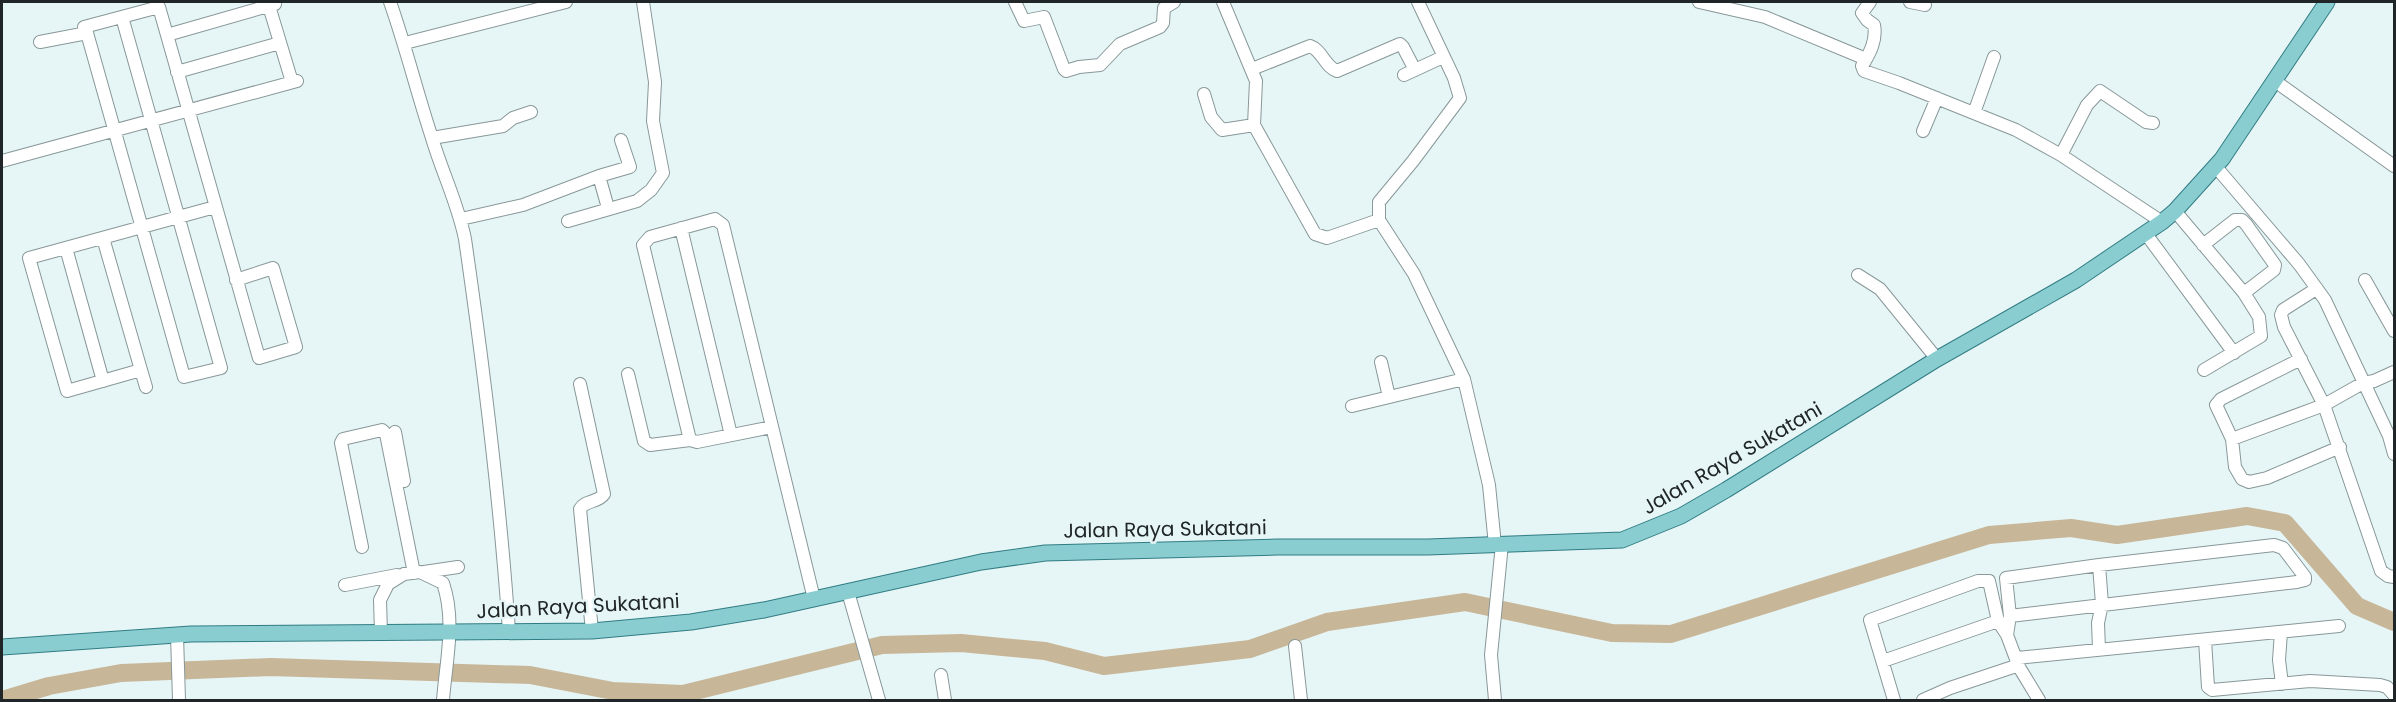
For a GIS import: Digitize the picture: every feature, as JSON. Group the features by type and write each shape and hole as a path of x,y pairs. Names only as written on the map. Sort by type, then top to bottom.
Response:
{"main road":[{"name":"Jalan Raya Sukatani","path":"2,647 177,635 592,631 691,622 848,592 981,562 1045,553 1622,540 1681,516 1726,490 1937,359 2076,280 2162,222 2219,163 2327,2"}],"street":[{"path":"390,2 460,219 488,398 509,631"},
{"path":"405,43 566,2"},
{"path":"568,221 637,201 651,190 663,173 653,121 655,82 643,2"},
{"path":"1015,2 1024,21 1044,16 1066,71 1076,67 1100,65 1120,44 1160,27 1163,23 1164,8 1174,2"},
{"path":"1223,2 1256,81 1254,124 1315,234 1327,238 1379,220"},
{"path":"1418,2 1454,78 1460,98 1379,202 1379,220 1414,274 1464,379 1489,485 1498,544 1491,655 1495,700"},
{"path":"1699,2 1765,17 1866,59"},
{"path":"1870,2 1862,12 1874,25 1875,33 1870,52 1862,66 1864,71 2016,130 2061,155 2162,222"},
{"path":"1910,2 1925,5"},
{"path":"2,161 294,81 280,43 272,5 166,35"},
{"path":"122,17 221,368 184,377 84,27 122,17 159,8 215,207 236,280 259,358 296,347 273,268 236,280"},
{"path":"40,42 87,33"},
{"path":"177,72 280,43"},
{"path":"1252,69 1310,46 1316,49 1331,69 1336,71 1400,44 1403,47 1410,73 1443,57"},
{"path":"1974,113 1994,57"},
{"path":"2275,81 2394,166"},
{"path":"2061,155 2087,105 2100,92 2146,122 2153,123"},
{"path":"1204,94 1211,117 1222,130 1254,124"},
{"path":"1923,131 1937,98"},
{"path":"432,138 500,127 513,118 531,112"},
{"path":"460,219 523,205 599,176 630,167 621,140"},
{"path":"2219,163 2299,264 2331,311 2390,436 2394,454"},
{"path":"599,176 608,208"},
{"path":"141,370 67,391 29,258 215,207"},
{"path":"2175,211 2244,293 2259,317 2262,333 2261,336 2204,370"},
{"path":"690,440 643,245 650,237 715,219 723,225 814,599"},
{"path":"2204,245 2235,220 2242,220 2246,224 2276,265 2274,270 2244,293"},
{"path":"681,228 731,435"},
{"path":"2146,234 2234,353"},
{"path":"104,238 146,387"},
{"path":"66,248 103,381"},
{"path":"1858,275 1880,289 1937,359"},
{"path":"2365,280 2394,331"},
{"path":"2316,289 2281,312 2284,327 2324,405 2377,560 2382,571 2394,578"},
{"path":"2301,359 2219,401 2217,407 2232,439 2235,467 2242,479 2249,483 2267,478 2340,447"},
{"path":"1381,362 1389,397"},
{"path":"2232,439 2324,405 2363,383 2394,372"},
{"path":"628,374 644,441 650,445 690,440 697,442 772,427"},
{"path":"1352,406 1464,379"},
{"path":"580,384 604,494 601,498 583,505 580,509 592,631"},
{"path":"362,548 340,443 343,439 382,430 386,434 416,573"},
{"path":"395,432 416,573"},
{"path":"1894,700 1870,620 1978,581 2274,545 2283,548 2306,577 2303,581 2297,582 2010,616"},
{"path":"2099,565 2102,604 2098,623 2099,649"},
{"path":"345,585 458,567"},
{"path":"381,633 380,600 388,584 416,573 443,583 449,601 450,632 443,700"},
{"path":"2006,578 2010,616 2007,635"},
{"path":"1989,580 1998,621 2039,700"},
{"path":"848,592 879,700"},
{"path":"1883,661 1998,621"},
{"path":"1923,700 2018,663 2099,649 2339,626"},
{"path":"2281,632 2279,660 2282,684"},
{"path":"177,635 178,695"},
{"path":"2205,639 2208,687 2212,690 2310,681 2380,685 2387,687 2394,695"},
{"path":"1295,646 1301,700"},
{"path":"941,675 945,700"}],"waterway":[{"path":"2,700 49,686 121,673 270,667 530,675 613,691 683,694 882,645 961,643 1045,651 1104,666 1250,649 1327,622 1465,602 1612,633 1671,634 1989,535 2071,528 2117,535 2247,516 2285,523 2357,606 2394,622"}]}
